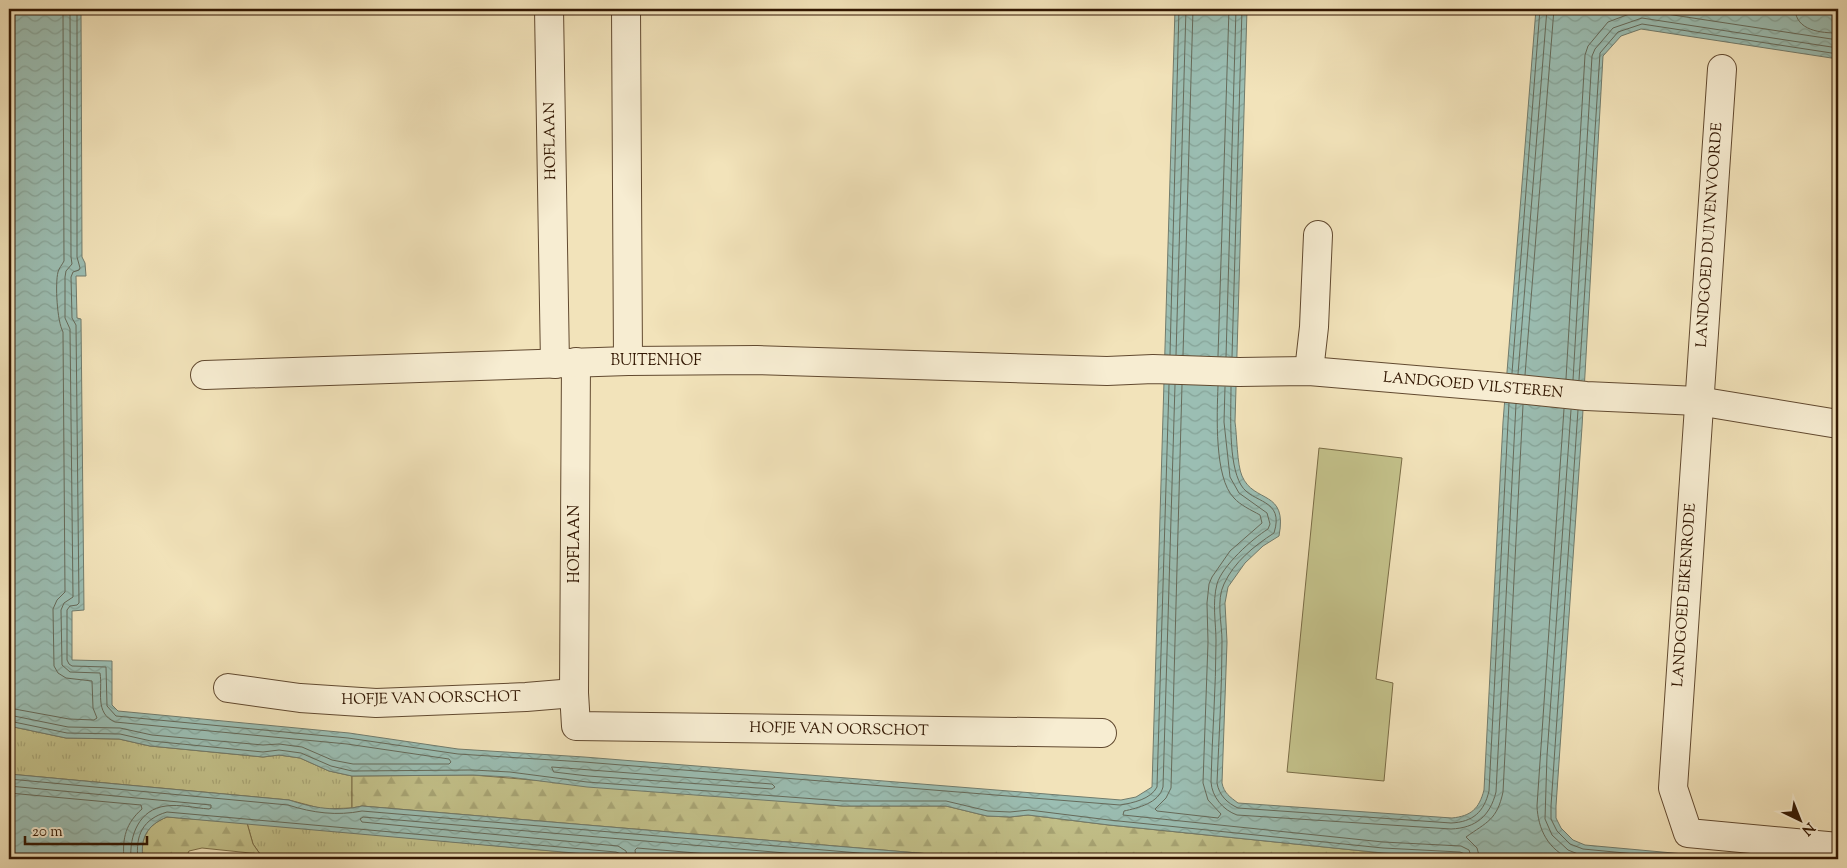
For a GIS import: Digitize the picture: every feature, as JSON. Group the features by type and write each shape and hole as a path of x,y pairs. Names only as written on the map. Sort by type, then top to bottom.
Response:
{"street":[{"name":"HOFLAAN","path":"549,9 565,363 576,726"},
{"path":"626,9 628,361"},
{"name":"LANDGOED DUIVENVOORDE","path":"1698,401 1722,69"},
{"path":"1309,371 1314,327 1318,235"},
{"name":"BUITENHOF","path":"205,375 628,361 757,360 1106,370"},
{"name":"LANDGOED VILSTEREN","path":"1106,370 1309,371 1586,396 1698,401 1838,424"},
{"name":"LANDGOED EIKENRODE","path":"1698,401 1672,788 1688,833 1838,847"},
{"name":"HOFJE VAN OORSCHOT","path":"228,688 300,698 376,702 526,698 574,693"},
{"name":"HOFJE VAN OORSCHOT","path":"576,726 1102,733"}],"green space":[{"path":"1319,448 1402,458 1376,679 1393,683 1384,781 1287,772"},
{"path":"9,726 66,738 119,739 150,746 263,757 279,755 300,758 329,771 352,776 352,808 323,809 289,800 9,774"},
{"path":"473,775 842,806 946,806 987,816 1010,817 1028,815 1383,853 1459,857 1458,859 989,859 362,806 352,808 352,776"},
{"path":"167,817 247,823 253,844 260,854 202,848 189,851 185,859 143,859 142,851 146,833 154,824"},
{"path":"247,823 642,859 315,859 260,854 253,844"}],"water":[{"path":"9,9 81,9 82,257 85,263 86,276 76,276 77,318 81,319 84,610 72,611 72,660 112,661 112,705 118,711 349,733 458,749 584,757 1121,800 1136,797 1152,787 1175,9 1247,9 1235,422 1238,458 1242,476 1247,485 1274,504 1279,511 1280,521 1279,536 1263,546 1245,563 1228,587 1225,603 1227,642 1222,783 1230,797 1238,803 1452,818 1469,813 1477,807 1484,790 1503,422 1536,9 1799,9 1838,15 1838,59 1641,29 1621,36 1603,56 1582,427 1556,818 1561,828 1573,840 1585,845 1739,859 1483,859 1383,853 1028,815 1010,817 987,816 946,806 843,806 587,787 509,777 473,775 352,776 329,771 300,758 279,755 263,757 150,746 119,739 66,738 9,726"},
{"path":"9,774 289,800 325,808 343,809 362,806 989,859 642,859 167,817 154,824 146,833 142,851 143,859 9,859"}]}
